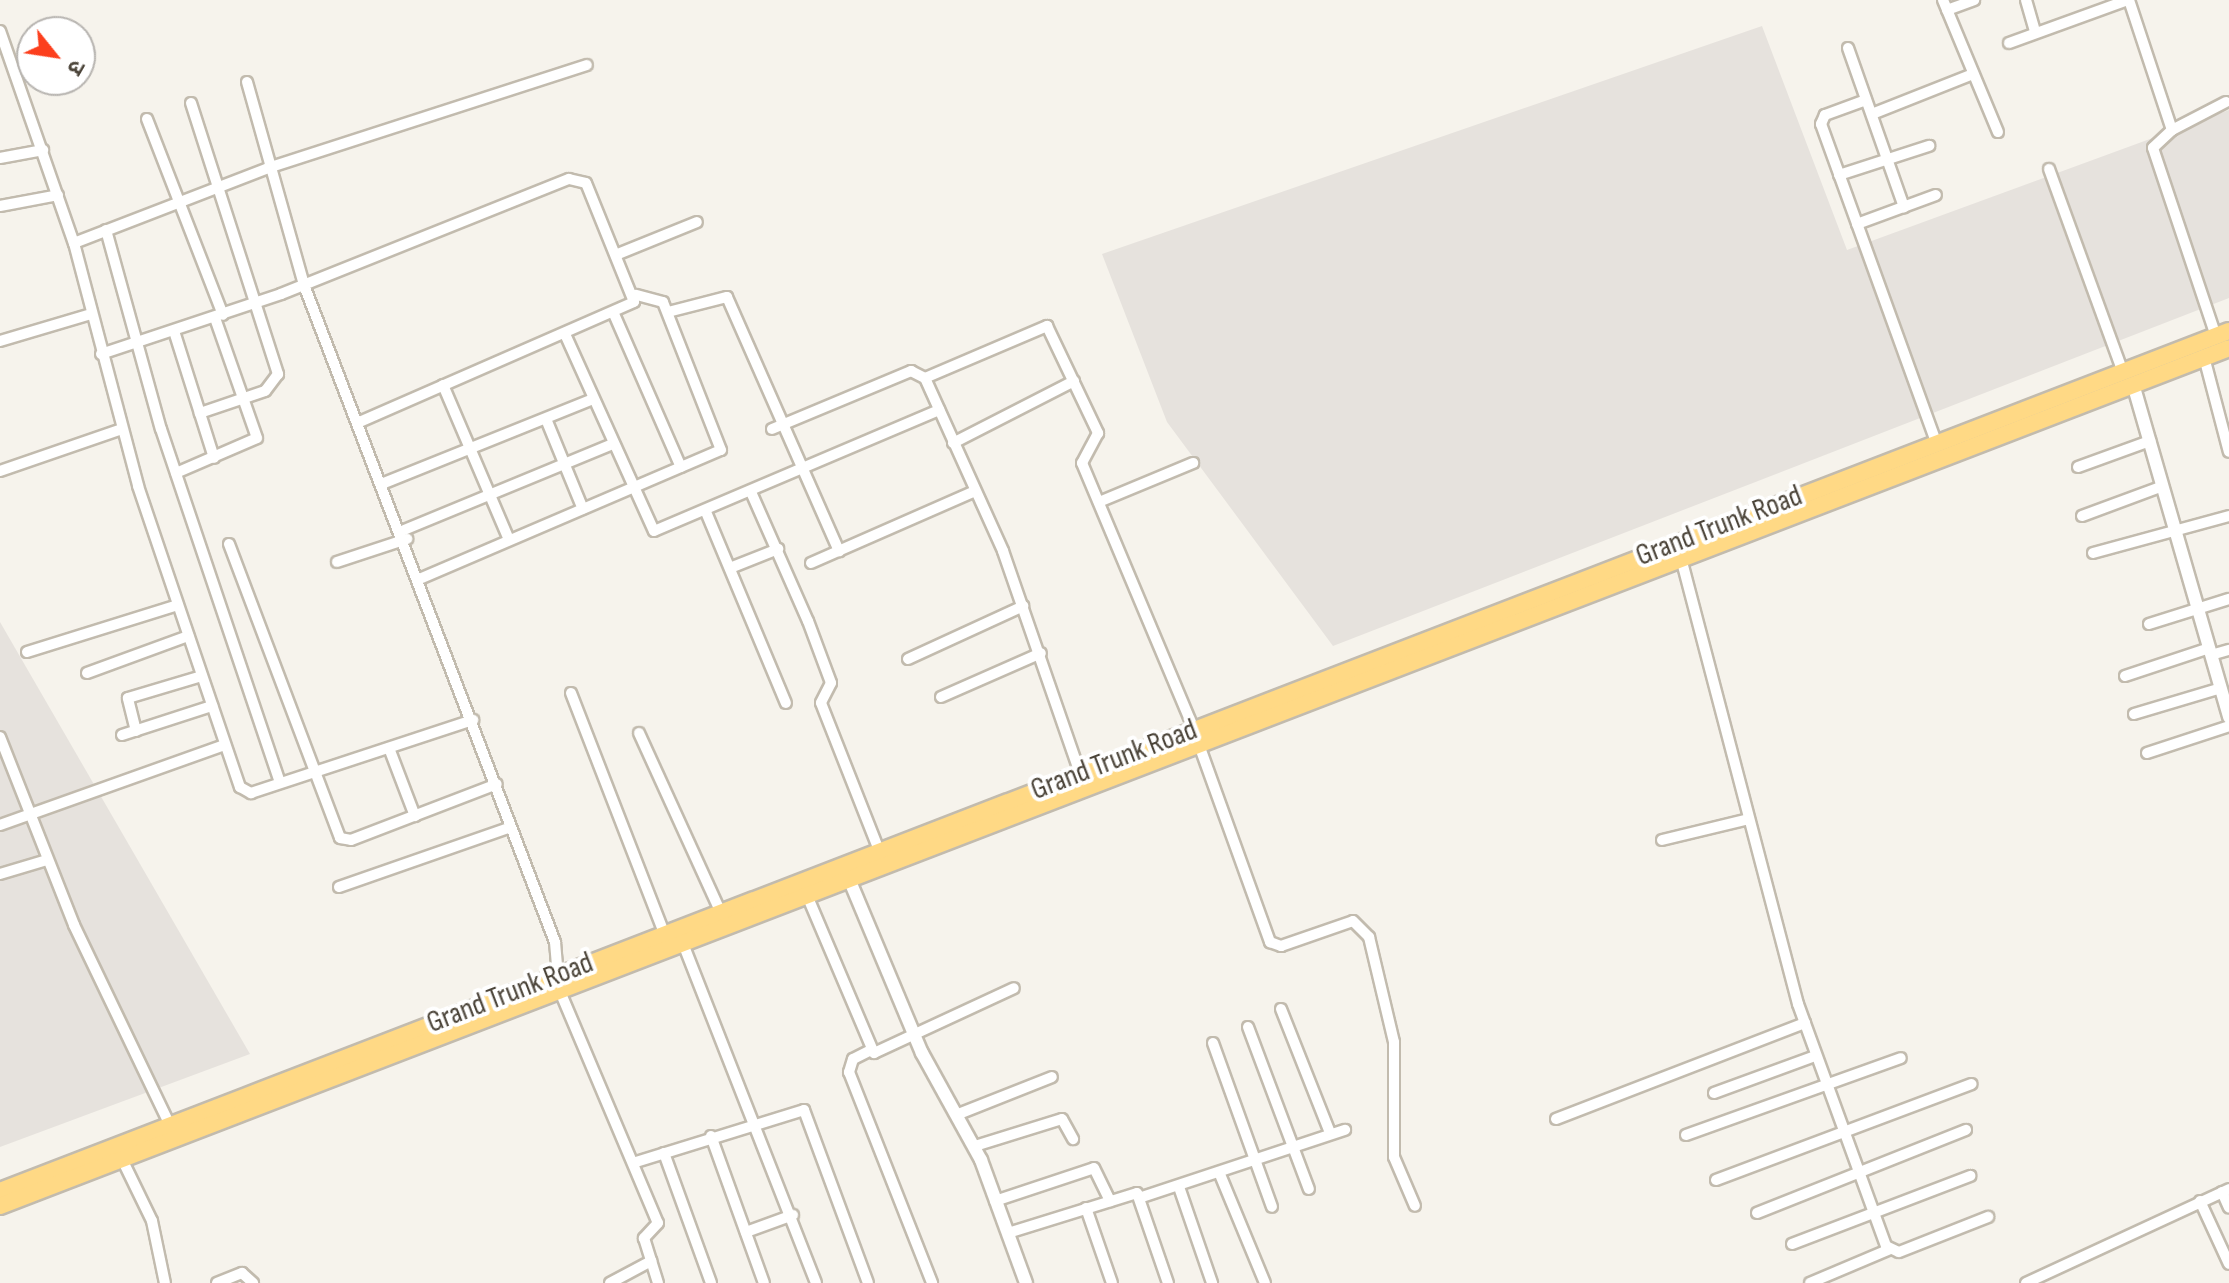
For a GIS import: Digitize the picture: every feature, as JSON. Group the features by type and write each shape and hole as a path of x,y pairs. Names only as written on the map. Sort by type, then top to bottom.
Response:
{"highway":[{"name":"Grand Trunk Road","path":"1215,727 1681,558 2128,378 2223,334"},
{"name":"Grand Trunk Road","path":"0,1206 119,1153 560,981 720,911 845,870 1937,444 2128,378 2229,348"},
{"name":"Grand Trunk Road","path":"0,1191 119,1153 170,1125 560,981 682,941 806,892 879,850 1082,779"}],"street":[{"path":"1974,0 1945,5 1998,132"},
{"path":"2026,0 2035,32"},
{"path":"2009,43 2128,0 2172,130"},
{"path":"0,31 74,243 122,429 188,636 225,745 246,793 473,720"},
{"path":"1848,48 1904,207"},
{"path":"74,243 268,168 587,65"},
{"path":"1872,114 1973,74"},
{"path":"247,82 268,168 304,285 422,578 555,942 560,981 636,1162 658,1223 644,1236 658,1283"},
{"path":"1866,100 1821,120 1937,444"},
{"path":"2223,334 2153,148 2172,130 2226,102"},
{"path":"191,103 221,186 278,374 273,387 200,413"},
{"path":"147,119 180,202 257,438 176,473"},
{"path":"1839,175 1929,146"},
{"path":"0,158 43,150"},
{"path":"2049,169 2150,441 2229,717"},
{"path":"101,354 256,303 576,178 586,183 636,295"},
{"path":"0,206 58,195"},
{"path":"1857,224 1936,195"},
{"path":"618,254 697,222"},
{"path":"106,230 176,473 280,782"},
{"path":"361,421 614,314 636,295 655,294 668,312 723,445 632,489 422,578"},
{"path":"668,312 727,297 776,427 839,551"},
{"path":"0,341 91,314"},
{"path":"614,314 681,467"},
{"path":"925,378 1042,324 1074,381 1099,437 1080,457 1196,735 1270,942 1281,946 1345,922 1360,924 1369,937 1394,1042 1394,1157 1415,1206"},
{"path":"174,331 214,458"},
{"path":"565,334 632,489 654,531 706,512 939,410"},
{"path":"2204,357 2229,452"},
{"path":"776,427 911,371 925,378 1023,606 1082,779"},
{"path":"953,443 1074,381"},
{"path":"443,385 509,540"},
{"path":"384,483 593,399"},
{"path":"546,419 583,509"},
{"path":"0,471 122,429"},
{"path":"2078,467 2150,441"},
{"path":"337,562 613,444"},
{"path":"1099,502 1193,463"},
{"path":"2082,516 2163,486"},
{"path":"811,563 975,491"},
{"path":"751,492 778,549 831,683 821,703 879,850"},
{"path":"706,512 786,703"},
{"path":"2093,553 2229,516"},
{"path":"229,544 312,770 345,840 497,784"},
{"path":"730,568 778,549"},
{"path":"1681,558 1805,1023 1842,1134 1888,1250"},
{"path":"2149,624 2229,599"},
{"path":"27,652 178,605"},
{"path":"908,659 1023,606"},
{"path":"87,673 188,636"},
{"path":"2125,676 2210,651 2229,650"},
{"path":"941,697 1041,653"},
{"path":"136,731 128,698 202,676"},
{"path":"571,693 664,933"},
{"path":"2134,714 2225,695"},
{"path":"122,735 212,706"},
{"path":"2147,753 2229,726"},
{"path":"639,733 720,911"},
{"path":"0,737 47,860 170,1125"},
{"path":"0,825 225,745"},
{"path":"389,748 415,816"},
{"path":"1662,840 1749,819"},
{"path":"339,887 511,827"},
{"path":"0,874 47,860"},
{"path":"845,870 915,1037 975,1146 1026,1283"},
{"path":"806,892 871,1050"},
{"path":"682,941 793,1215 816,1283"},
{"path":"932,1283 849,1072 853,1059 871,1050 880,1053 1014,988"},
{"path":"1281,1009 1330,1133"},
{"path":"1556,1119 1805,1023"},
{"path":"1248,1027 1309,1189"},
{"path":"1213,1043 1272,1207"},
{"path":"1714,1093 1815,1056"},
{"path":"1686,1135 1901,1058"},
{"path":"956,1115 1052,1077"},
{"path":"1716,1180 1972,1084"},
{"path":"636,1162 755,1122 804,1110 868,1283"},
{"path":"975,1146 1062,1119 1073,1139"},
{"path":"1008,1233 1110,1201 1142,1197 1179,1187 1345,1130"},
{"path":"1757,1213 1966,1130"},
{"path":"711,1136 764,1283"},
{"path":"119,1153 152,1221 165,1283"},
{"path":"664,1153 711,1283"},
{"path":"995,1201 1094,1168 1110,1201"},
{"path":"1219,1172 1265,1283"},
{"path":"1792,1244 1970,1176"},
{"path":"1179,1187 1212,1283"},
{"path":"2026,1283 2225,1190 2229,1208"},
{"path":"1142,1197 1168,1283"},
{"path":"2200,1201 2229,1264"},
{"path":"1086,1208 1112,1283"},
{"path":"746,1232 793,1215"},
{"path":"1810,1283 1837,1278 1888,1250 1988,1217"},
{"path":"610,1283 651,1261"},
{"path":"217,1283 242,1273 253,1283"}],"shaded area":[{"path":"1762,26 1847,250 2229,110 2229,298 1333,646 1167,422 1102,254"},
{"path":"0,622 250,1054 0,1147"}]}
